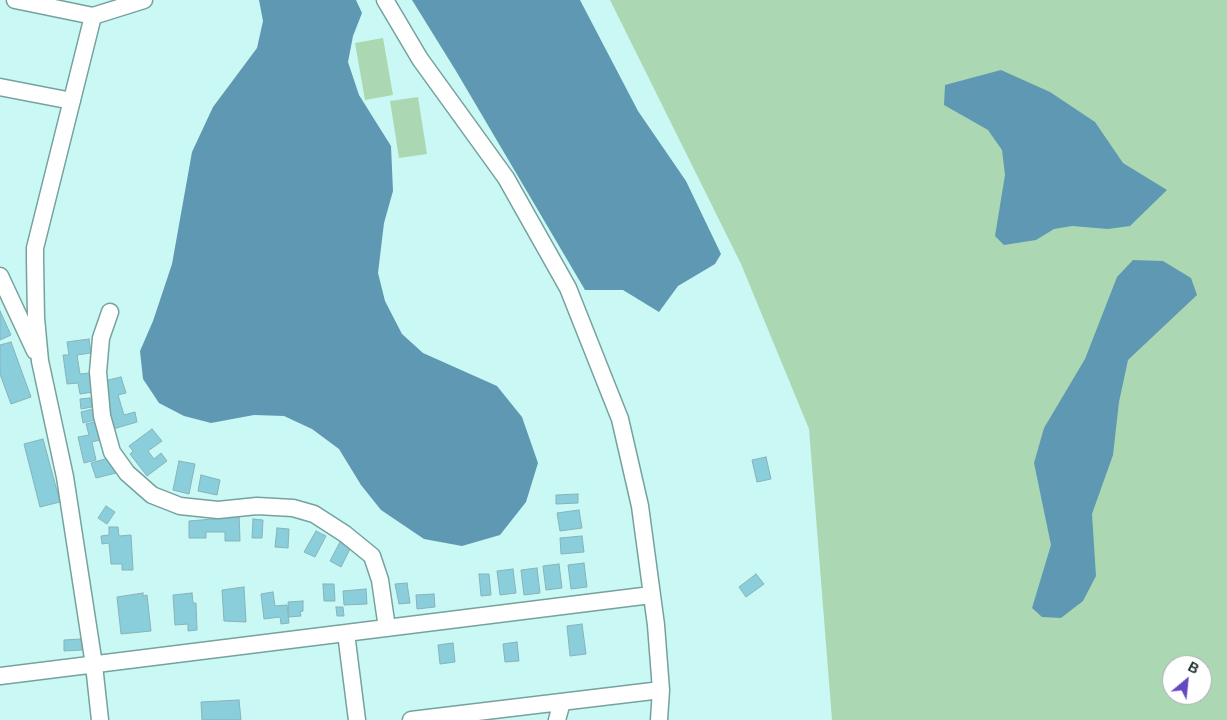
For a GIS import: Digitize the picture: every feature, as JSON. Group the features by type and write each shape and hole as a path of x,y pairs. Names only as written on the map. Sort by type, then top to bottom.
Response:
{"street":[{"path":"15,0 93,16 144,0"},
{"path":"386,0 420,59 506,178 568,288 620,419 640,506 658,641 661,690 659,720"},
{"path":"93,16 35,248 36,318 40,361 65,477 94,665 100,720"},
{"path":"0,87 72,100"},
{"path":"0,276 40,361"},
{"path":"110,312 101,338 98,372 102,416 112,452 127,473 152,495 180,506 218,510 258,506 293,508 314,514 345,534 372,556 380,580 387,628"},
{"path":"0,676 651,595"},
{"path":"346,633 357,720"},
{"path":"411,720 661,690"},
{"path":"557,720 562,702"}],"green space":[{"path":"610,0 1227,0 1227,720 832,720 809,429 741,264"},
{"path":"383,38 393,95 365,100 355,43"},
{"path":"418,97 427,154 399,158 390,101"}],"water":[{"path":"259,0 356,0 362,13 353,36 348,62 359,95 391,146 393,191 384,223 378,273 385,301 402,334 423,353 497,386 522,417 538,463 526,502 500,535 462,546 424,539 381,510 361,485 339,449 312,429 284,416 254,415 211,423 184,416 159,403 143,379 140,351 153,321 172,264 192,152 213,107 257,48 263,21"},
{"path":"412,0 580,0 638,111 686,181 721,254 715,264 678,286 659,312 623,290 585,290"},
{"path":"1001,70 1050,92 1095,122 1123,163 1167,190 1130,226 1108,229 1072,226 1054,229 1036,240 1004,245 995,236 1005,175 1002,150 988,130 944,105 945,85"},
{"path":"1133,260 1163,261 1191,278 1197,295 1128,360 1119,402 1113,455 1092,514 1096,576 1083,601 1061,618 1042,617 1032,608 1051,545 1034,463 1044,428 1085,359 1117,277"}],"building":[{"path":"0,311 11,335 0,340"},
{"path":"89,339 91,353 77,355 80,374 90,373 93,392 80,394 78,383 67,384 63,355 69,355 67,342"},
{"path":"11,342 31,397 11,404 0,374 0,345"},
{"path":"121,377 126,393 118,395 124,415 135,412 137,422 113,429 104,396 104,381"},
{"path":"90,398 92,407 81,409 80,399"},
{"path":"93,409 95,420 83,423 81,412"},
{"path":"99,421 104,439 92,442 96,460 84,463 78,437 89,435 86,424"},
{"path":"152,429 162,441 148,451 154,459 161,453 167,461 147,476 130,454 133,451 129,446"},
{"path":"43,439 60,502 40,507 24,444"},
{"path":"112,457 116,473 96,478 91,463"},
{"path":"766,457 771,479 757,482 752,460"},
{"path":"179,461 195,464 189,494 173,490"},
{"path":"201,475 220,480 217,495 198,491"},
{"path":"578,494 578,503 556,504 556,495"},
{"path":"106,506 115,512 107,524 98,518"},
{"path":"579,510 582,528 560,531 557,513"},
{"path":"225,512 239,512 240,541 225,541 225,532 206,532 206,538 189,538 189,521 225,518"},
{"path":"253,519 263,520 262,538 252,538"},
{"path":"109,527 118,527 119,536 131,535 133,570 122,570 122,564 111,564 109,543 102,544 101,536 109,535"},
{"path":"277,528 289,529 288,548 275,547"},
{"path":"316,531 326,536 315,557 304,552"},
{"path":"582,536 584,552 561,554 560,538"},
{"path":"340,542 351,547 341,567 330,561"},
{"path":"584,563 587,587 571,589 568,565"},
{"path":"559,564 562,588 546,590 543,566"},
{"path":"537,568 540,593 524,595 521,570"},
{"path":"513,569 516,593 500,595 497,571"},
{"path":"479,574 489,574 491,595 481,596"},
{"path":"756,574 764,584 746,597 739,587"},
{"path":"407,583 410,603 399,604 395,584"},
{"path":"323,584 334,584 335,601 324,601"},
{"path":"244,587 246,622 224,621 222,590"},
{"path":"366,589 367,604 344,605 343,591"},
{"path":"273,592 275,606 287,605 289,623 281,624 280,617 264,619 261,594"},
{"path":"143,593 143,596 147,595 151,631 121,634 117,597"},
{"path":"192,593 193,603 196,603 197,630 188,631 188,624 175,625 173,595"},
{"path":"434,594 435,607 417,609 416,595"},
{"path":"303,601 303,611 300,612 301,616 289,617 288,602"},
{"path":"336,607 343,607 344,616 337,616"},
{"path":"582,624 586,654 570,656 567,626"},
{"path":"81,639 82,650 64,651 64,640"},
{"path":"517,642 519,661 505,662 503,644"},
{"path":"453,643 455,662 440,664 438,645"},
{"path":"239,700 241,720 202,720 201,702"}]}
